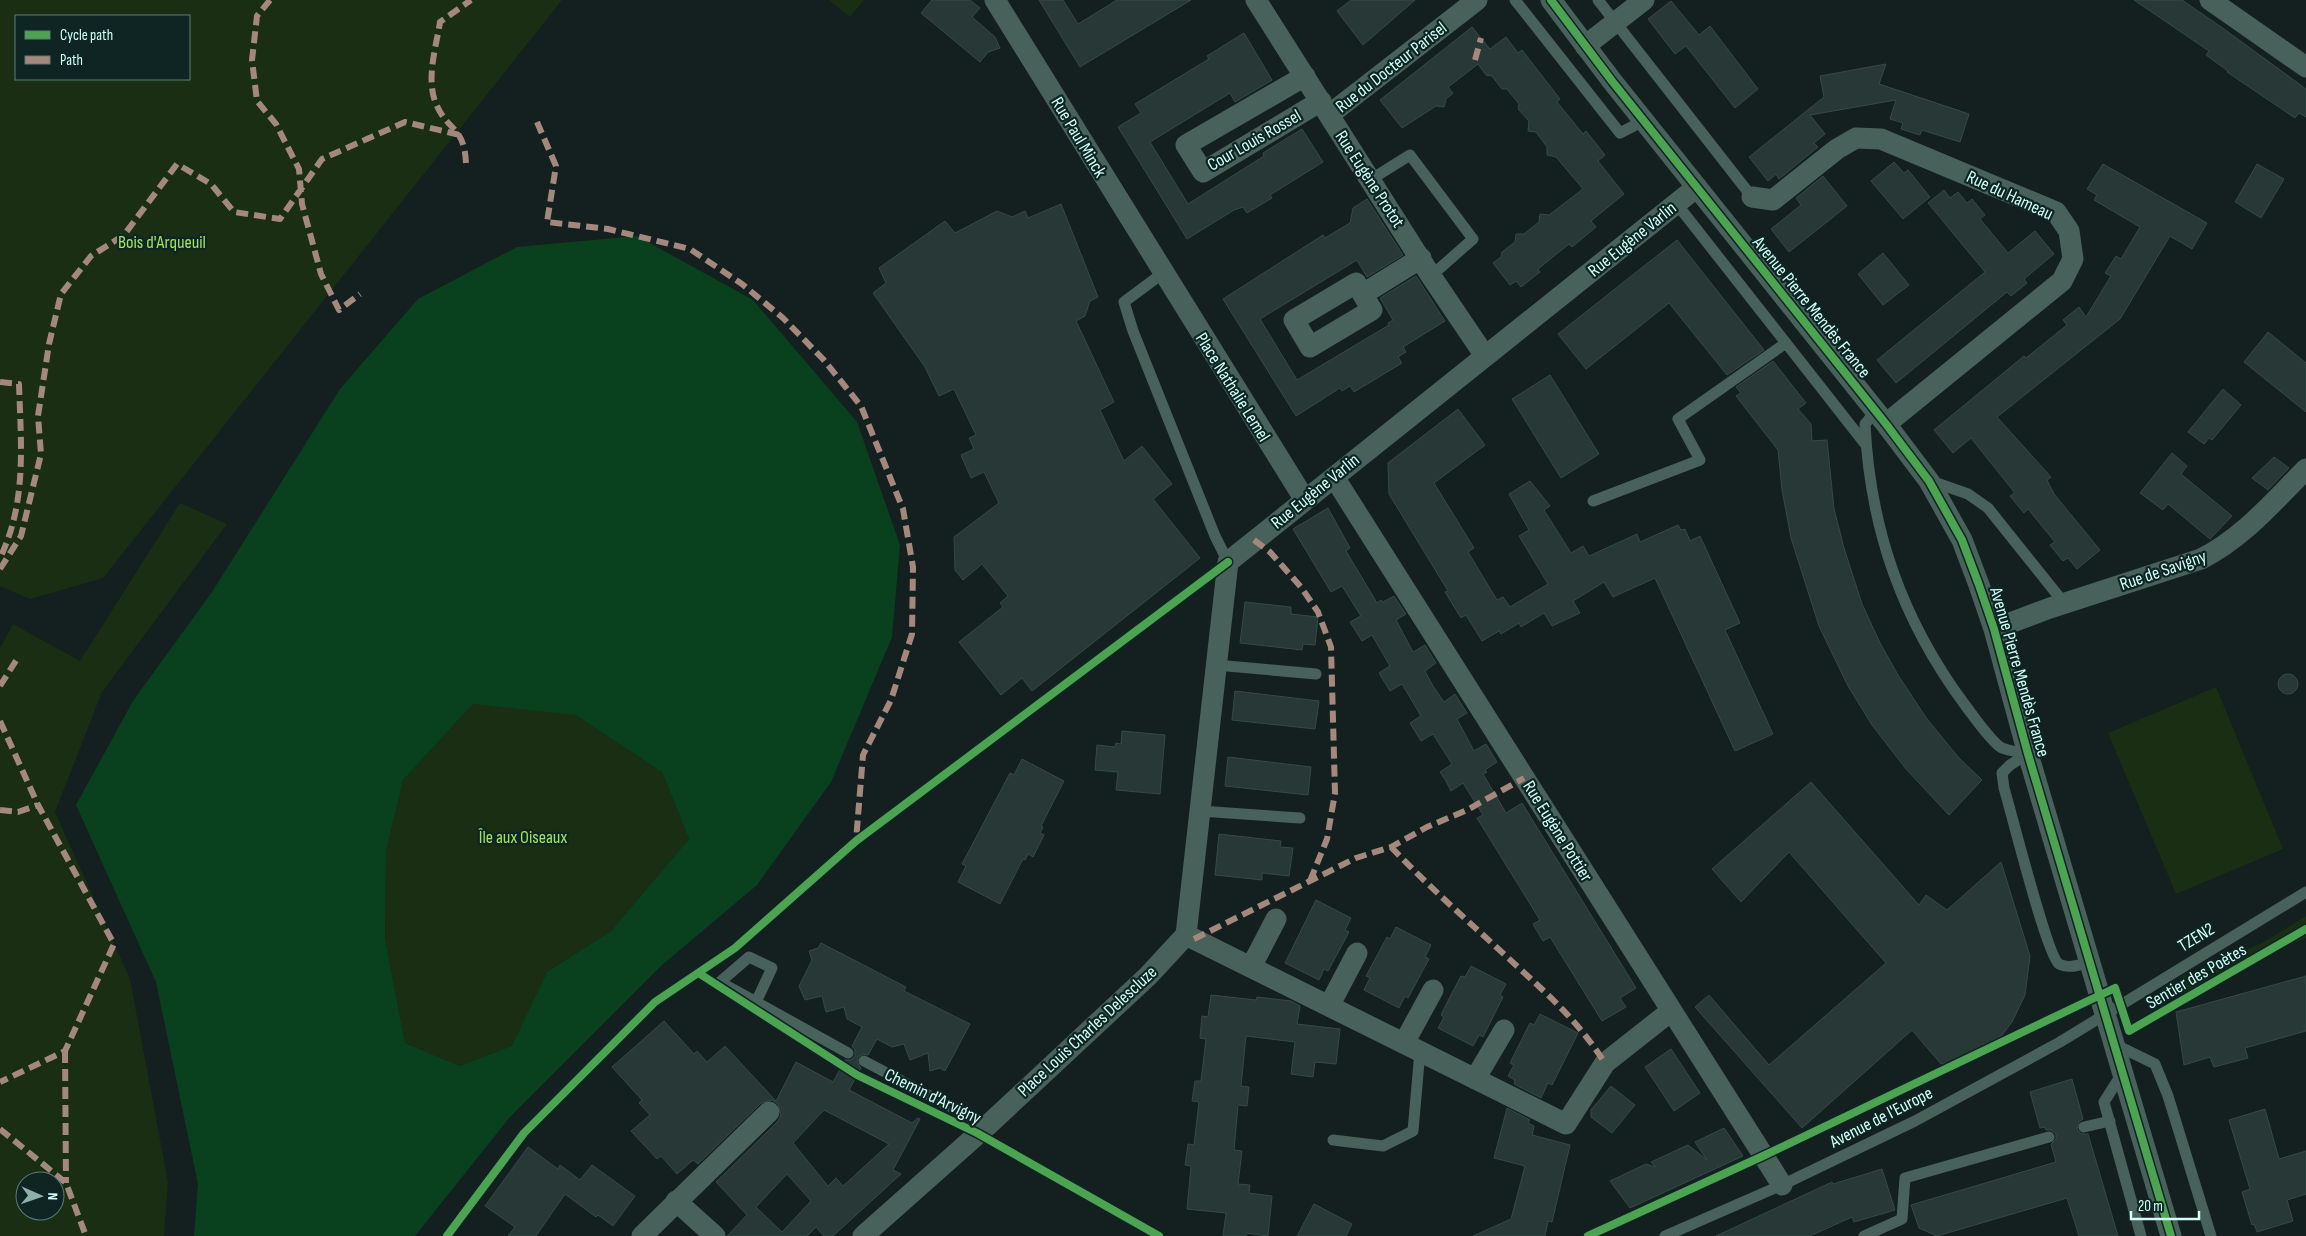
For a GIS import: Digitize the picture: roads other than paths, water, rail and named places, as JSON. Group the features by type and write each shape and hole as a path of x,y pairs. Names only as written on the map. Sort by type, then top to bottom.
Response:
{"street":[{"name":"Rue Paul Minck","path":"995,0 1163,274"},
{"name":"Rue Eugène Protot","path":"1256,0 1426,267 1486,356"},
{"name":"Rue du Docteur Parisel","path":"1325,108 1477,0"},
{"name":"Avenue Pierre Mendès France","path":"1551,0 1585,46 1881,417 1929,481 1962,540 1994,629 2028,754 2171,1236"},
{"path":"1585,46 1644,0"},
{"path":"2210,0 2306,67"},
{"name":"Cour Louis Rossel","path":"1305,76 1186,145 1202,172 1325,108"},
{"name":"Rue du Hameau","path":"1752,197 1774,200 1837,149 1856,138 1881,139 2056,212 2069,231 2072,260 2062,281 1881,417"},
{"name":"Rue Eugène Varlin","path":"1228,562 1697,187"},
{"path":"1363,294 1426,267"},
{"name":"Place Nathalie Lemel","path":"1163,274 1305,500"},
{"name":"Rue de Savigny","path":"1994,629 2064,603 2202,559 2222,549 2245,530 2306,469"},
{"name":"Rue Eugène Pottier","path":"1334,477 1782,1185"},
{"path":"1228,562 1186,935 1566,1124 1605,1064 1671,1011"},
{"path":"1251,968 1276,919"},
{"name":"Place Louis Charles Delescluze","path":"863,1236 987,1126 1148,976 1186,935"},
{"path":"1329,1006 1357,953"},
{"path":"1412,1047 1433,990"},
{"path":"1475,1079 1504,1030"},
{"path":"642,1236 769,1112"},
{"path":"676,1201 715,1236"}],"lane":[{"path":"1515,0 1620,133 1645,120"},
{"path":"1598,0 1752,197"},
{"path":"1370,180 1410,156 1473,239 1426,267"},
{"path":"1676,203 1866,445"},
{"path":"1163,274 1124,302 1132,331 1215,536 1228,562"},
{"path":"1593,501 1700,460 1678,419 1786,343"},
{"path":"1881,417 1864,424 1866,460 1882,536 1896,584 1918,632 1944,677 1975,718 2001,748 2028,754"},
{"path":"1929,481 1968,494 1988,508 2064,603"},
{"path":"1216,665 1316,674"},
{"path":"2028,754 2010,765 2002,773 2004,788 2045,931 2054,957 2059,964 2068,966 2089,962"},
{"path":"1200,811 1300,818"},
{"name":"TZEN2","path":"2105,1014 2306,892"},
{"path":"756,1002 772,968 749,957 720,982 756,1002 848,1053"},
{"name":"Avenue de l'Europe","path":"1665,1236 1782,1185 1915,1120 2060,1042 2105,1014"},
{"path":"2114,1044 2155,1064 2168,1096 2211,1236"},
{"path":"1334,1140 1383,1146 1412,1131 1412,1047"},
{"path":"864,1061 987,1126"},
{"path":"2122,1072 2104,1102 2141,1236"},
{"path":"2084,1128 2110,1121"},
{"path":"1864,1236 1902,1219 1905,1178 2049,1137"}],"park label":[{"name":"Bois d'Arqueuil","path":"162,242"},
{"name":"Île aux Oiseaux","path":"523,837"}]}
